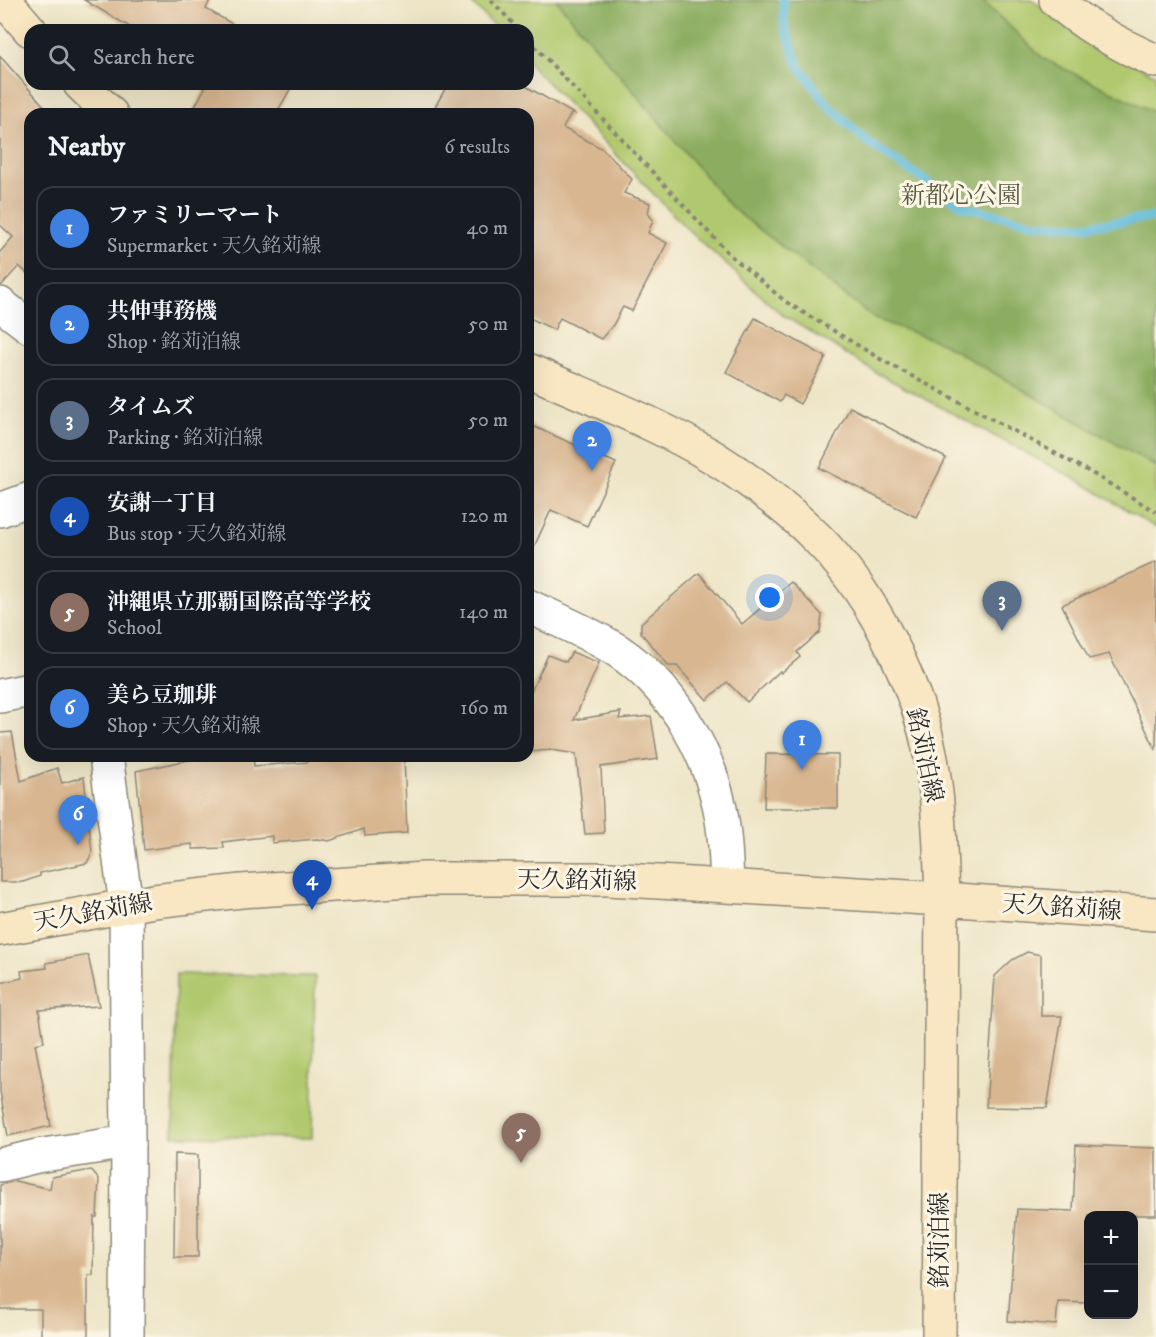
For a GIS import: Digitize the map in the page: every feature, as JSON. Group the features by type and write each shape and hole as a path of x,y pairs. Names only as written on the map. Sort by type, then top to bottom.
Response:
{"street":[{"path":"4,0 25,24"},
{"path":"1056,0 1094,30 1127,49 1156,61"},
{"path":"86,90 105,108"},
{"path":"0,304 24,322"},
{"name":"銘苅泊線","path":"534,373 678,438 747,479 782,506 818,539 846,572 872,610 895,653 911,690 925,732 933,772 942,899 939,1337"},
{"path":"0,510 24,501"},
{"path":"534,609 618,651 652,679 684,722 706,761 719,804 727,885"},
{"path":"0,696 24,691"},
{"path":"107,762 126,905 127,1337"},
{"name":"天久銘苅線","path":"0,929 126,905 241,891 425,879 608,879 1156,914"},
{"path":"0,1165 37,1156 128,1142"}],"path":[{"path":"491,0 513,24"},
{"path":"534,45 731,256 786,302 882,360 1090,472 1156,512"}],"green space":[{"name":"新都心公園","path":"469,0 1033,0 1069,30 1156,75 1156,528 1084,484 877,373 781,314 687,229 534,68 534,24 492,24"},
{"name":"新都心公園","path":"556,0 982,0 1044,59 1156,113 1156,467 942,343 875,319 732,208"},
{"path":"176,974 315,976 312,1138 173,1136"}],"building":[{"path":"84,0 210,0 206,9 232,24 125,24"},
{"path":"0,56 24,83 24,90 30,90 46,108 24,108 24,271 19,266 0,286 0,252 13,237 0,225"},
{"path":"204,90 290,90 279,108 194,108"},
{"path":"445,90 532,90 574,114 571,114 563,128 603,149 632,179 624,193 650,203 648,213 653,220 648,233 667,243 632,311 623,307 613,325 601,339 560,318 554,330 534,320 534,108 434,108"},
{"path":"755,318 826,357 800,404 784,395 780,402 726,372"},
{"path":"850,407 946,458 916,517 819,468"},
{"path":"534,427 616,463 587,526 551,510 534,547"},
{"path":"1156,562 1156,750 1109,654 1089,659 1062,605"},
{"path":"699,573 742,624 791,582 822,615 820,632 797,652 800,657 781,673 780,671 747,702 727,682 707,700 677,666 669,666 641,633 641,623"},
{"path":"572,652 599,663 574,720 621,712 619,719 651,716 658,759 601,767 604,833 585,834 576,754 551,750 534,751 534,685 548,655 566,662"},
{"path":"12,732 21,781 57,768 62,783 84,777 92,853 87,863 40,873 40,876 23,882 0,882 0,733"},
{"path":"766,754 838,755 838,808 764,808"},
{"path":"179,762 254,762 254,766 307,762 404,762 407,833 365,836 364,829 329,841 317,839 272,843 272,836 223,842 224,848 193,849 192,844 144,850 136,771"},
{"path":"1027,952 1041,955 1041,1016 1062,1016 1047,1108 986,1107 995,976 1012,960"},
{"path":"88,955 99,1006 39,1010 44,1042 35,1044 51,1126 8,1136 0,1091 0,983 22,978 21,971 47,968 46,963"},
{"path":"1076,1145 1156,1148 1156,1215 1138,1215 1138,1211 1084,1211 1084,1303 1058,1302 1056,1325 1008,1321 1017,1209 1073,1211"},
{"path":"175,1154 198,1155 198,1257 174,1257"},
{"path":"91,1170 99,1180 97,1217 94,1217 93,1275 88,1275 88,1337 41,1337 41,1309 0,1309 0,1185 15,1181 50,1189 52,1177"}],"waterway":[{"path":"783,0 784,24 798,65 827,104 867,142 963,206 1036,224 1084,226 1156,217"}],"place":[{"name":"共伸事務機","path":"592,471"},
{"name":"タイムズ","path":"1002,631"},
{"name":"ファミリーマート","path":"802,770"},
{"name":"美ら豆珈琲","path":"78,845"},
{"name":"安謝一丁目","path":"312,910"},
{"name":"沖縄県立那覇国際高等学校","path":"521,1163"}]}
